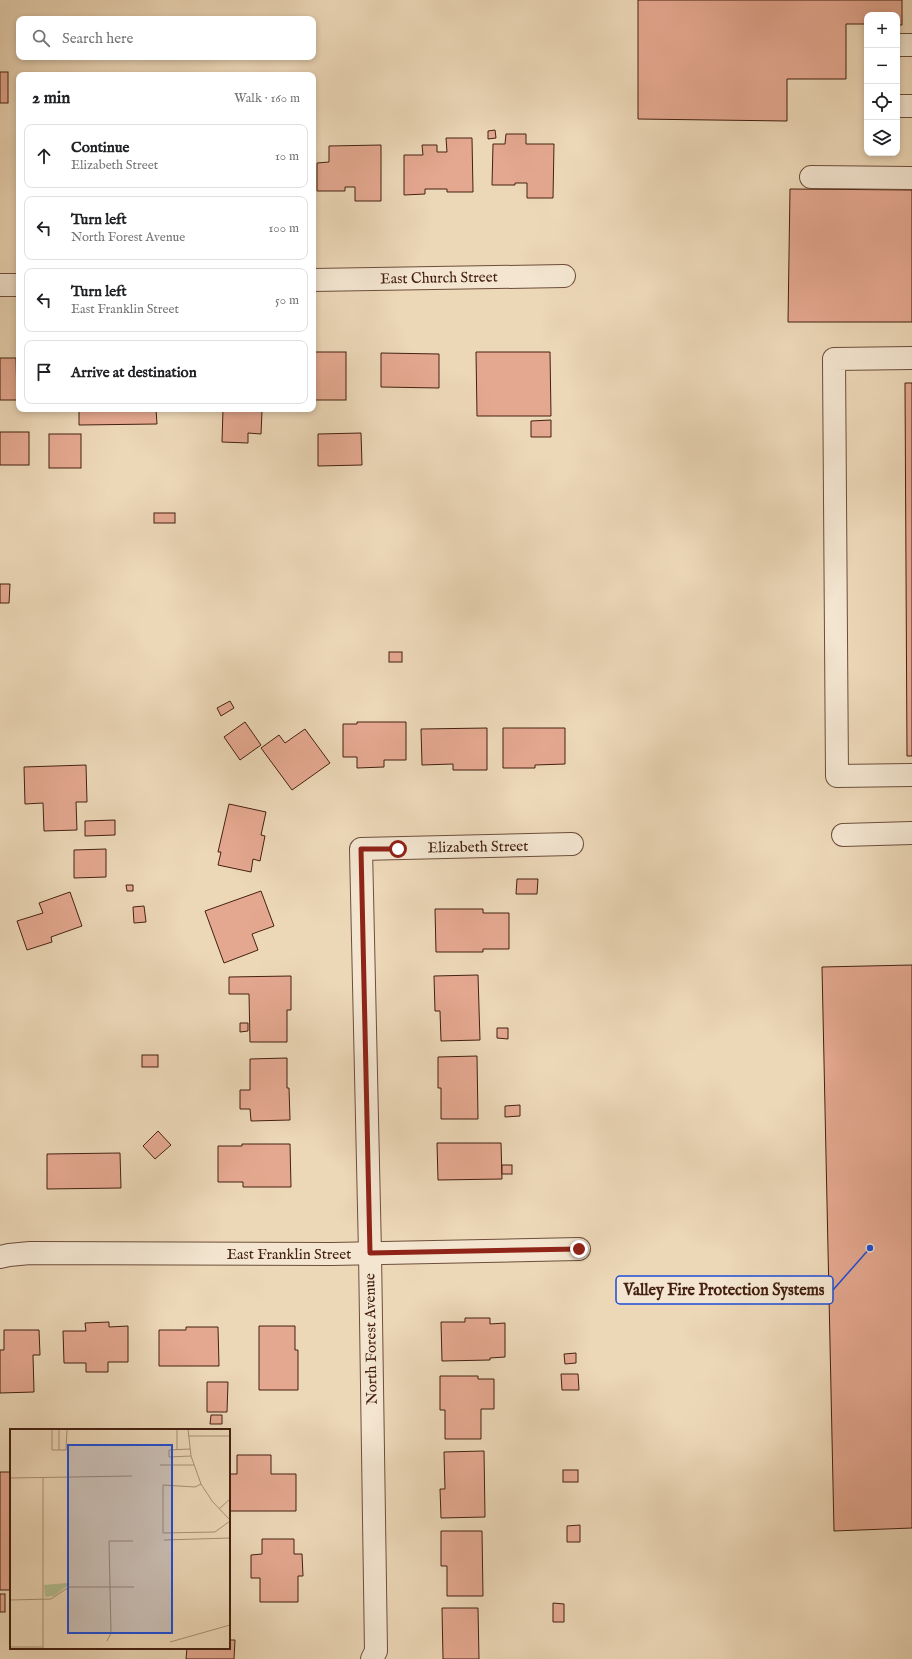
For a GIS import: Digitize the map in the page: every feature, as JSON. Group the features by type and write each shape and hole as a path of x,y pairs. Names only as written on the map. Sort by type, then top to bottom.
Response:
{"street":[{"path":"900,45 912,45"},
{"path":"900,106 912,106"},
{"path":"811,177 912,178"},
{"name":"East Church Street","path":"316,280 564,276"},
{"path":"0,285 16,285"},
{"path":"912,358 834,359 837,776 912,775"},
{"path":"843,835 912,833"},
{"name":"Elizabeth Street","path":"361,849 572,844"},
{"name":"North Forest Avenue","path":"361,849 370,1253 376,1651 372,1659"},
{"name":"East Franklin Street","path":"0,1257 30,1253 370,1253 579,1249"}],"building":[{"path":"638,0 902,0 902,25 900,25 900,12 864,12 864,24 846,24 846,79 787,79 787,121 638,119"},
{"path":"0,72 8,72 8,103 0,103"},
{"path":"495,130 496,138 488,139 488,131"},
{"path":"506,134 526,134 526,144 554,144 553,198 527,198 527,183 515,183 515,185 492,185 493,144 505,144"},
{"path":"446,138 472,138 473,192 447,192 447,189 425,189 425,194 404,195 404,155 423,155 422,145 437,145 437,152 447,152"},
{"path":"381,145 381,201 355,201 355,187 345,187 345,191 317,191 317,163 329,162 329,146"},
{"path":"790,189 912,190 912,322 788,322"},
{"path":"316,352 346,352 346,400 316,400"},
{"path":"476,352 550,352 551,416 477,416"},
{"path":"381,353 439,354 439,388 381,387"},
{"path":"0,358 16,358 16,400 0,400"},
{"path":"905,383 912,383 912,756 907,756"},
{"path":"79,412 156,412 157,424 79,425"},
{"path":"223,412 262,412 261,434 248,433 248,443 222,442"},
{"path":"551,420 551,437 531,437 531,421"},
{"path":"0,432 29,432 29,465 0,465"},
{"path":"361,433 362,465 318,466 318,434"},
{"path":"49,434 81,434 81,468 49,468"},
{"path":"154,513 175,513 175,523 154,523"},
{"path":"0,584 10,584 9,603 0,603"},
{"path":"389,652 402,652 402,662 389,662"},
{"path":"230,701 234,708 221,716 217,708"},
{"path":"245,722 261,745 240,760 224,737"},
{"path":"357,722 406,722 406,760 384,760 384,767 357,768 357,757 343,757 343,724 357,724"},
{"path":"487,728 487,770 453,770 453,764 422,765 421,729"},
{"path":"503,728 565,728 565,764 535,765 535,768 503,768"},
{"path":"305,729 330,763 292,790 261,748 279,735 285,743"},
{"path":"86,765 87,802 76,802 77,830 44,831 43,803 25,804 24,767"},
{"path":"229,804 266,812 261,835 265,836 260,861 253,859 251,872 218,865 221,852 218,852"},
{"path":"115,820 115,835 85,836 85,821"},
{"path":"106,849 106,877 74,878 74,850"},
{"path":"517,879 538,879 537,894 516,894"},
{"path":"126,885 133,885 133,891 127,891"},
{"path":"261,891 274,926 252,934 258,950 224,963 205,911"},
{"path":"70,892 82,926 51,937 52,942 27,950 17,921 43,913 39,903"},
{"path":"144,906 146,922 134,923 133,907"},
{"path":"435,909 483,909 483,913 509,913 509,949 483,949 483,952 436,952"},
{"path":"912,965 912,1528 834,1531 822,967"},
{"path":"478,975 480,1040 441,1041 440,1011 435,1011 434,976"},
{"path":"291,976 291,1010 287,1010 287,1042 250,1042 249,994 229,994 229,977"},
{"path":"240,1023 248,1023 248,1031 240,1032"},
{"path":"497,1028 508,1028 508,1039 497,1038"},
{"path":"142,1055 158,1055 158,1067 142,1067"},
{"path":"477,1056 478,1119 441,1119 441,1088 438,1088 438,1057"},
{"path":"287,1058 287,1088 289,1088 290,1120 251,1121 250,1109 240,1109 240,1090 250,1090 250,1059"},
{"path":"520,1105 520,1116 505,1117 505,1106"},
{"path":"158,1131 171,1145 155,1159 143,1146"},
{"path":"437,1143 501,1143 502,1179 438,1180"},
{"path":"242,1144 290,1144 291,1187 243,1187 243,1182 218,1182 218,1146 242,1146"},
{"path":"120,1153 121,1188 47,1189 47,1154"},
{"path":"502,1165 512,1165 512,1174 502,1174"},
{"path":"465,1318 490,1318 490,1324 505,1323 505,1357 490,1358 490,1360 442,1361 441,1322 465,1322"},
{"path":"109,1322 109,1327 128,1326 128,1362 108,1362 108,1372 86,1372 86,1363 64,1363 63,1331 86,1331 85,1323"},
{"path":"259,1326 295,1326 295,1350 298,1350 298,1390 259,1390"},
{"path":"186,1327 218,1327 219,1366 159,1366 159,1330 186,1330"},
{"path":"4,1330 39,1330 40,1355 33,1355 34,1392 0,1393 0,1350 4,1350"},
{"path":"576,1353 576,1363 565,1364 564,1354"},
{"path":"561,1374 578,1374 579,1390 562,1390"},
{"path":"440,1376 478,1376 478,1379 494,1379 494,1409 481,1409 481,1439 445,1439 445,1410 440,1410"},
{"path":"207,1382 228,1382 227,1412 207,1412"},
{"path":"211,1415 222,1415 222,1424 210,1424"},
{"path":"484,1451 485,1517 441,1518 440,1489 445,1489 444,1452"},
{"path":"237,1455 271,1455 271,1474 296,1474 296,1511 230,1511 230,1474 237,1474"},
{"path":"563,1470 578,1470 578,1482 563,1482"},
{"path":"0,1472 10,1472 10,1590 0,1590"},
{"path":"580,1525 580,1542 567,1542 567,1526"},
{"path":"441,1531 482,1531 483,1596 447,1596 447,1566 441,1566"},
{"path":"262,1539 294,1539 294,1554 302,1554 303,1576 298,1576 298,1602 260,1602 260,1578 251,1578 251,1555 262,1554"},
{"path":"0,1594 5,1594 5,1612 0,1612"},
{"path":"553,1603 564,1604 564,1622 553,1622"},
{"path":"442,1608 478,1608 479,1659 443,1659"},
{"path":"230,1640 235,1640 234,1659 186,1659 187,1649 230,1649"}],"place":[{"name":"Valley Fire Protection Systems","path":"870,1248"}],"route":[{"path":"398,849 361,849 370,1253 579,1249"}]}
